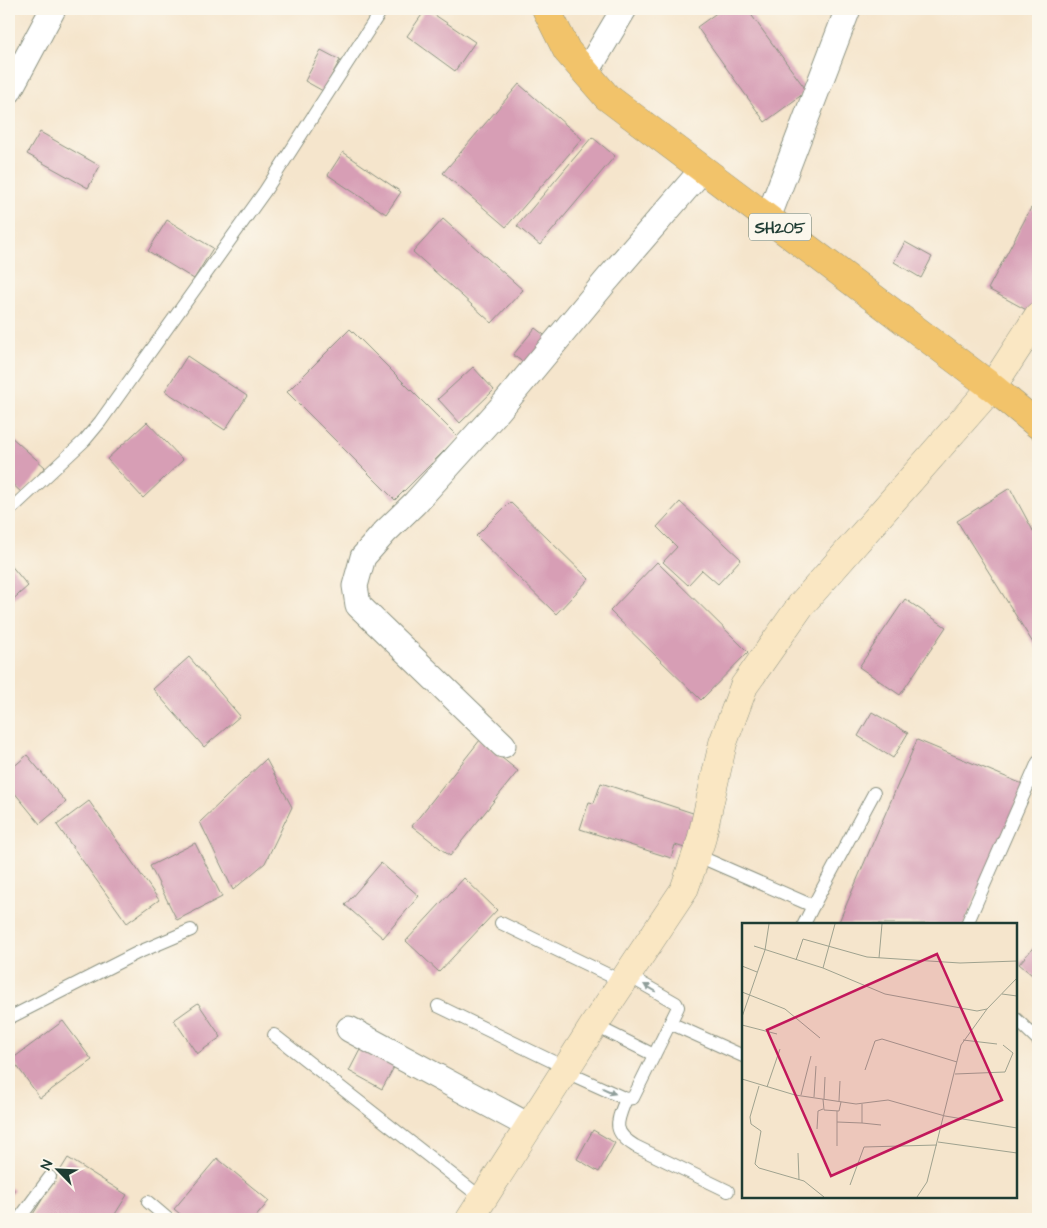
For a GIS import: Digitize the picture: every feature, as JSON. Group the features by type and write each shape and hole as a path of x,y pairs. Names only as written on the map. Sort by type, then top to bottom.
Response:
{"main road":[{"name":"SH205","path":"546,9 567,51 607,97 992,386 1038,425"}],"street":[{"path":"9,91 53,9"},
{"path":"586,73 624,9"},
{"path":"768,218 848,9"},
{"path":"503,745 358,605 355,586 363,557 499,410 600,288 703,169"},
{"path":"476,1209 594,1025 684,890 701,841 723,744 744,686 801,605 992,386 1038,316"},
{"path":"349,1029 530,1126"}],"lane":[{"path":"9,511 85,440 100,422 266,191 382,9"},
{"path":"967,923 1038,762"},
{"path":"804,923 874,793"},
{"path":"696,855 813,906"},
{"path":"438,1006 626,1099 633,1098 678,1007 676,1003 625,978 501,923"},
{"path":"9,1018 137,952 190,930"},
{"path":"1017,1020 1038,1040"},
{"path":"670,1023 742,1053"},
{"path":"594,1025 654,1055"},
{"path":"274,1034 476,1209"},
{"path":"626,1099 618,1119 618,1129 624,1139 634,1146 728,1191"},
{"path":"19,1219 50,1177"},
{"path":"148,1202 168,1219"}],"building":[{"path":"426,9 475,42 455,71 407,36"},
{"path":"722,9 747,9 807,91 765,122 697,27"},
{"path":"321,50 340,60 323,91 305,81"},
{"path":"519,84 582,139 506,227 443,173"},
{"path":"40,132 100,166 88,188 27,154"},
{"path":"592,137 615,156 540,245 517,226"},
{"path":"343,152 401,192 386,214 328,175"},
{"path":"1031,208 1038,212 1038,302 1032,313 988,289"},
{"path":"443,219 523,290 492,323 413,252"},
{"path":"167,220 213,248 194,279 148,251"},
{"path":"905,242 932,257 921,278 894,262"},
{"path":"535,328 552,341 531,368 513,355"},
{"path":"350,329 458,437 395,500 287,392"},
{"path":"187,356 247,396 225,430 165,391"},
{"path":"473,367 494,390 460,423 438,399"},
{"path":"147,422 183,460 143,498 107,459"},
{"path":"9,435 45,467 22,493 9,481"},
{"path":"1010,488 1038,540 1038,651 957,521"},
{"path":"510,502 589,579 556,614 476,536"},
{"path":"680,502 741,559 718,584 702,570 688,585 663,562 677,547 657,527"},
{"path":"657,562 748,652 701,700 610,611"},
{"path":"9,563 28,586 9,603"},
{"path":"905,599 946,627 900,695 859,667"},
{"path":"189,657 240,716 204,747 153,689"},
{"path":"872,712 908,733 893,758 858,736"},
{"path":"480,740 518,771 450,856 412,826"},
{"path":"917,740 1025,785 964,923 838,923"},
{"path":"27,755 66,802 40,824 9,786 9,771"},
{"path":"266,759 292,807 265,863 233,890 200,822"},
{"path":"601,783 702,816 691,850 675,845 671,858 580,829 589,802 594,803"},
{"path":"89,801 159,900 127,923 57,825"},
{"path":"195,843 222,897 177,920 150,866"},
{"path":"381,863 419,896 383,938 345,905"},
{"path":"464,878 497,910 439,972 406,941"},
{"path":"1038,942 1038,980 1019,964"},
{"path":"198,1003 221,1037 197,1054 174,1020"},
{"path":"63,1021 92,1060 40,1098 12,1059"},
{"path":"364,1042 398,1060 382,1089 349,1071"},
{"path":"593,1130 615,1143 599,1172 577,1159"},
{"path":"68,1158 127,1195 112,1219 30,1219"},
{"path":"217,1158 269,1201 254,1219 186,1219 174,1209"},
{"path":"9,1187 14,1190 9,1198"}]}
